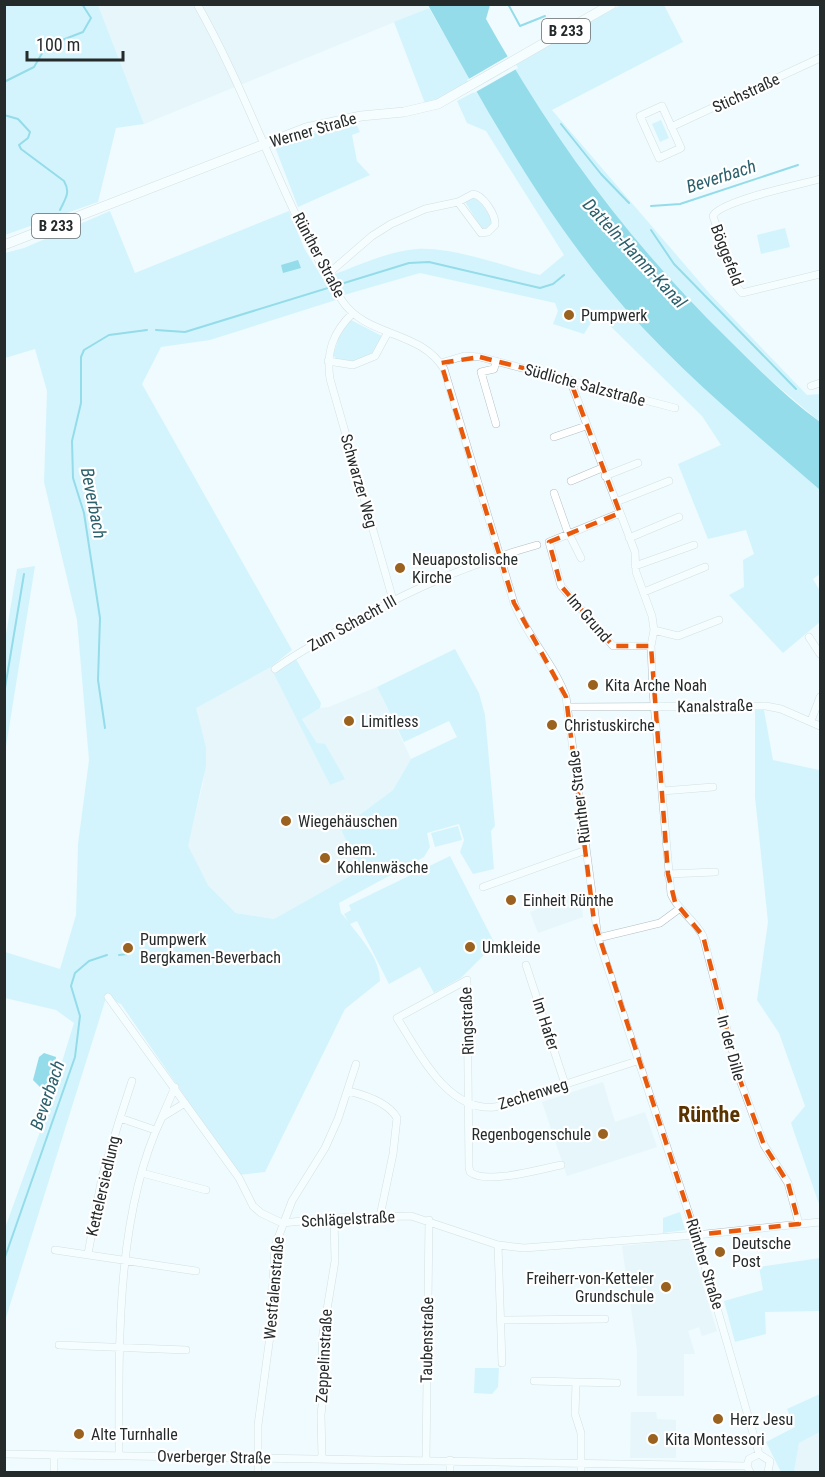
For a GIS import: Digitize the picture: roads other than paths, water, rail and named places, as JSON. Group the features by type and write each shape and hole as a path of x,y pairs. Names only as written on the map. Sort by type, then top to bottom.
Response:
{"main road":[{"name":"Werner Straße","path":"4,245 262,144 330,122 438,104 612,4"}],"street":[{"name":"Rünther Straße","path":"197,4 230,64 262,144 335,287 353,313 388,332 416,342 441,363 452,390 499,556 520,620 561,681 569,707 598,938 696,1235 759,1454 768,1459 769,1472"},
{"name":"Stichstraße","path":"671,127 820,58"},
{"path":"662,106 671,127 681,147 659,158 640,116 662,106"},
{"name":"Böggefeld","path":"820,179 736,203 716,210 713,216 737,287 742,293 820,274"},
{"path":"328,274 372,236 391,224 424,209 458,202 470,194 478,194 495,219 495,225 488,232 481,233 458,202"},
{"name":"Schwarzer Weg","path":"353,313 336,333 328,361 330,379 393,600"},
{"path":"328,361 353,365 375,356 388,332"},
{"name":"Südliche Salzstraße","path":"441,363 464,356 496,361 675,408"},
{"path":"495,424 481,372 494,369 496,361"},
{"path":"570,380 635,552 635,566 654,630 678,636 719,620"},
{"path":"811,386 820,383"},
{"path":"554,437 586,426"},
{"path":"572,481 638,464"},
{"path":"616,502 669,482"},
{"path":"554,493 581,558"},
{"name":"Im Grund","path":"620,513 549,542 561,586 613,646 651,646"},
{"path":"629,538 680,517"},
{"path":"635,566 694,544"},
{"path":"499,556 537,545"},
{"name":"Zum Schacht III","path":"275,669 298,653 393,600 441,576 499,556"},
{"path":"644,592 705,567"},
{"name":"In der Dille","path":"654,630 651,646 671,894 679,909 695,923 703,936 740,1080 764,1145 788,1183 799,1224"},
{"path":"808,637 820,654"},
{"path":"811,721 820,697"},
{"name":"Kanalstraße","path":"569,707 766,706 781,708 820,726"},
{"path":"662,791 714,787"},
{"path":"483,887 586,850"},
{"path":"668,874 715,872"},
{"path":"598,938 660,923 679,909"},
{"name":"Im Hafer","path":"526,965 565,1084"},
{"name":"Ringstraße","path":"467,980 469,1104 453,1094 439,1078 397,1018 467,980"},
{"name":"Schlägelstraße","path":"108,997 239,1178 253,1206 261,1214 282,1223 334,1218 411,1216 429,1220 498,1245 550,1247 820,1222"},
{"name":"Zechenweg","path":"469,1104 495,1107 637,1061"},
{"name":"Westfalenstraße","path":"258,1473 260,1405 270,1336 274,1258 282,1223 325,1148 356,1064"},
{"name":"Kettelersiedlung","path":"88,1254 102,1177 132,1081"},
{"path":"118,1456 119,1346 126,1259 142,1173 155,1130 174,1087"},
{"path":"348,1090 374,1099 391,1110 397,1118 393,1154 380,1216"},
{"path":"162,1117 185,1103"},
{"path":"469,1104 469,1167 474,1175 501,1176 561,1165"},
{"name":"Kettelersiedlung","path":"120,1118 155,1130"},
{"path":"142,1173 206,1190"},
{"name":"Zeppelinstraße","path":"322,1458 322,1340 335,1260 334,1218"},
{"name":"Taubenstraße","path":"426,1460 429,1220"},
{"path":"498,1245 502,1363"},
{"name":"Kettelersiedlung","path":"55,1250 196,1271"},
{"path":"500,1320 605,1319"},
{"path":"59,1345 186,1350"},
{"path":"534,1381 617,1383"},
{"path":"576,1382 576,1414 581,1433 581,1473"},
{"path":"748,1469 751,1457 759,1454"},
{"name":"Overberger Straße","path":"4,1455 690,1464 748,1469"},
{"path":"54,1455 54,1473"},
{"path":"450,1460 450,1473"},
{"path":"690,1464 690,1473"}],"water":[{"name":"Datteln-Hamm-Kanal","path":"428,5 490,5 486,19 512,64 567,149 626,227 692,303 784,393 820,422 820,490 682,368 607,287 533,186"},
{"path":"298,260 301,268 283,273 281,265"},
{"path":"44,1053 56,1057 52,1084 42,1089 33,1080 39,1057"}],"waterway":[{"name":"Beverbach","path":"4,82 34,67 44,50 57,42 83,32 91,18 82,4"},
{"path":"508,4 520,26 545,16"},
{"name":"Beverbach","path":"4,115 18,119 30,132 28,138 19,145 21,149 64,181 67,193 60,210"},
{"path":"561,124 601,174 629,203"},
{"name":"Beverbach","path":"651,206 680,204 798,165"},
{"path":"651,230 674,264 796,389"},
{"name":"Beverbach","path":"156,330 185,332 409,263 429,262 540,288 553,284 564,275"},
{"name":"Beverbach","path":"105,728 98,680 100,618 84,513 73,478 72,441 81,403 81,357 84,350 109,335 147,330"},
{"path":"4,694 24,574"},
{"name":"Beverbach","path":"119,955 128,954"},
{"name":"Beverbach","path":"4,1260 75,1057 80,1016 71,986 75,973 89,961 107,955"}],"place":[{"name":"Pumpwerk","path":"569,315"},
{"name":"Neuapostolische Kirche","path":"400,568"},
{"name":"Kita Arche Noah","path":"593,685"},
{"name":"Limitless","path":"349,721"},
{"name":"Christuskirche","path":"552,725"},
{"name":"Wiegehäuschen","path":"286,821"},
{"name":"ehem. Kohlenwäsche","path":"325,858"},
{"name":"Einheit Rünthe","path":"511,900"},
{"name":"Umkleide","path":"470,947"},
{"name":"Pumpwerk Bergkamen-Beverbach","path":"128,948"},
{"name":"Regenbogenschule","path":"603,1134"},
{"name":"Deutsche Post","path":"720,1252"},
{"name":"Freiherr-von-Ketteler Grundschule","path":"666,1287"},
{"name":"Herz Jesu","path":"718,1419"},
{"name":"Alte Turnhalle","path":"79,1434"},
{"name":"Kita Montessori","path":"653,1439"}],"district":[{"name":"Rünthe","path":"709,1114"}]}
